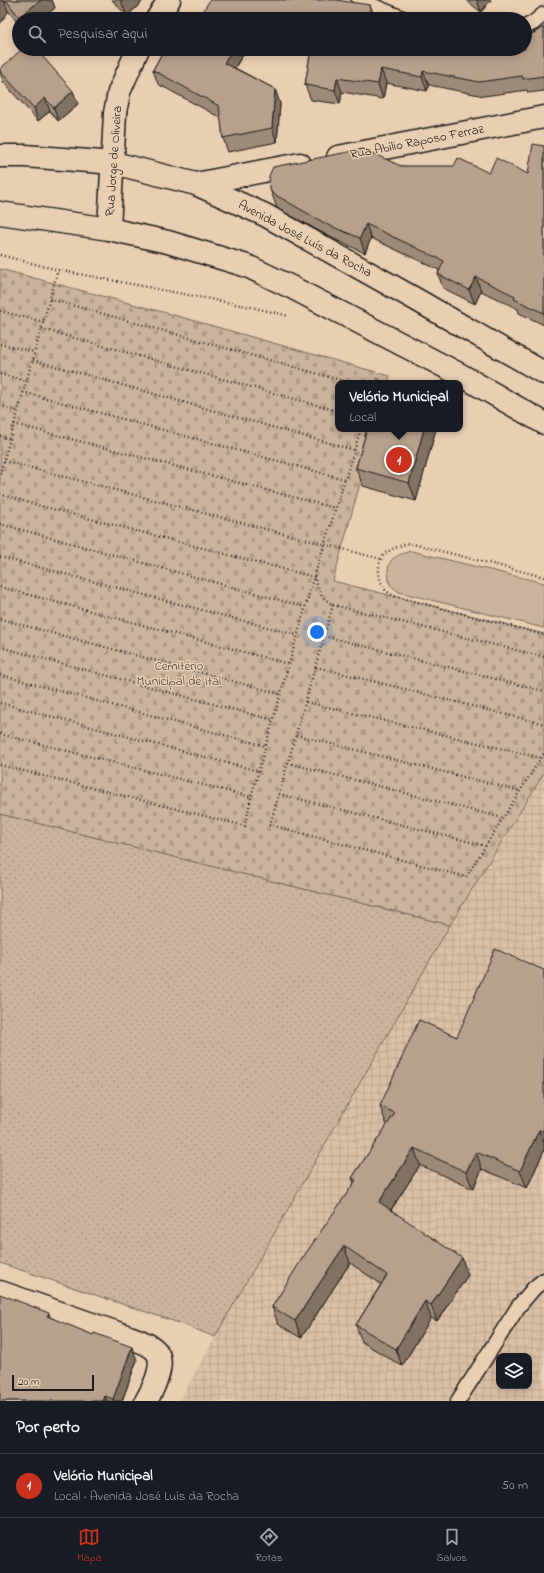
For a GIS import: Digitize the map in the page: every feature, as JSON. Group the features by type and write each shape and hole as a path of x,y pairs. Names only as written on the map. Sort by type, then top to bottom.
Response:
{"street":[{"path":"161,12 169,0"},
{"name":"Rua Jorge de Oliveira","path":"109,229 114,163 115,113 119,92 135,56"},
{"name":"Rua Abílio Raposo Ferraz","path":"196,184 544,117"},
{"name":"Avenida José Luís da Rocha","path":"0,156 25,156 114,163 196,184 265,215 544,373"},
{"path":"0,213 109,229 168,242 247,266 291,287 459,374 544,423"},
{"path":"0,1292 129,1337 146,1344 155,1350 160,1361 158,1374 153,1390 146,1401"}],"lane":[{"path":"359,0 388,12"},
{"path":"532,24 544,14"},
{"path":"458,1401 518,1307 534,1288 544,1280"}],"path":[{"path":"0,255 58,270 291,316"},
{"path":"0,474 58,270"},
{"path":"50,299 341,380"},
{"path":"0,311 44,322"},
{"path":"42,329 335,410"},
{"path":"0,344 34,352"},
{"path":"33,360 354,450"},
{"path":"0,374 26,381"},
{"path":"23,392 344,480"},
{"path":"0,406 18,410"},
{"path":"14,424 335,508"},
{"path":"0,765 245,826 258,771 305,607 360,432"},
{"path":"0,436 10,439"},
{"path":"4,461 380,559"},
{"path":"0,494 33,504 314,577"},
{"path":"0,524 305,607"},
{"path":"544,577 409,543 396,547 384,554 380,559 379,572 383,586 388,592 395,596 544,635"},
{"path":"0,557 297,635"},
{"path":"314,577 322,597 333,605 544,657"},
{"path":"0,587 289,664"},
{"path":"333,605 270,825 466,877 544,753"},
{"path":"0,619 280,694"},
{"path":"324,636 544,690"},
{"path":"0,647 273,720"},
{"path":"316,667 544,724"},
{"path":"0,676 266,746"},
{"path":"306,702 541,758"},
{"path":"0,704 258,771"},
{"path":"0,734 251,797"},
{"path":"296,735 520,791"},
{"path":"288,763 503,818"},
{"path":"279,794 486,846"}],"shaded area":[{"path":"544,774 544,1401 179,1401 450,925"}],"green space":[{"name":"Cemitério Municipal de Itaí","path":"0,269 174,315 390,376 389,380 335,380 335,432 374,432 333,581 544,634 544,773 450,925 0,814"},
{"path":"411,551 544,583 544,628 399,592 390,585 388,571 390,562 393,558"},
{"path":"0,814 450,925 215,1337 182,1324 0,1263"}],"building":[{"path":"6,0 41,0 25,12 15,12"},
{"path":"210,0 336,0 370,5 369,12 202,12"},
{"path":"544,27 544,76 523,79 522,76 479,82 423,71 422,77 381,69 378,84 337,78 335,90 305,85 310,56 532,56 532,34"},
{"path":"14,56 42,56 73,91 54,108 45,98 34,108 0,71 0,69"},
{"path":"160,56 228,56 224,63 275,89 272,128 223,138 219,106 153,70"},
{"path":"533,144 544,146 544,313 514,299 515,296 476,277 469,290 438,274 444,261 366,224 360,238 328,225 272,193 270,189 269,176 273,167 363,149 401,166 454,166 458,158 489,173 496,158 528,174"},
{"path":"366,432 423,432 409,483 356,468"},
{"path":"495,949 544,970 543,1131 539,1130 520,1171 476,1152 466,1172 414,1148 379,1202 462,1258 431,1305 425,1301 396,1349 356,1325 387,1275 344,1246 295,1321 272,1307 302,1259 356,1180 352,1178 395,1113 380,1106 419,1020 457,1037"},
{"path":"0,1294 49,1313 47,1316 93,1335 94,1333 132,1347 113,1399 105,1396 103,1401 0,1401"}],"place":[{"name":"Velório Municipal","path":"399,460"}]}
